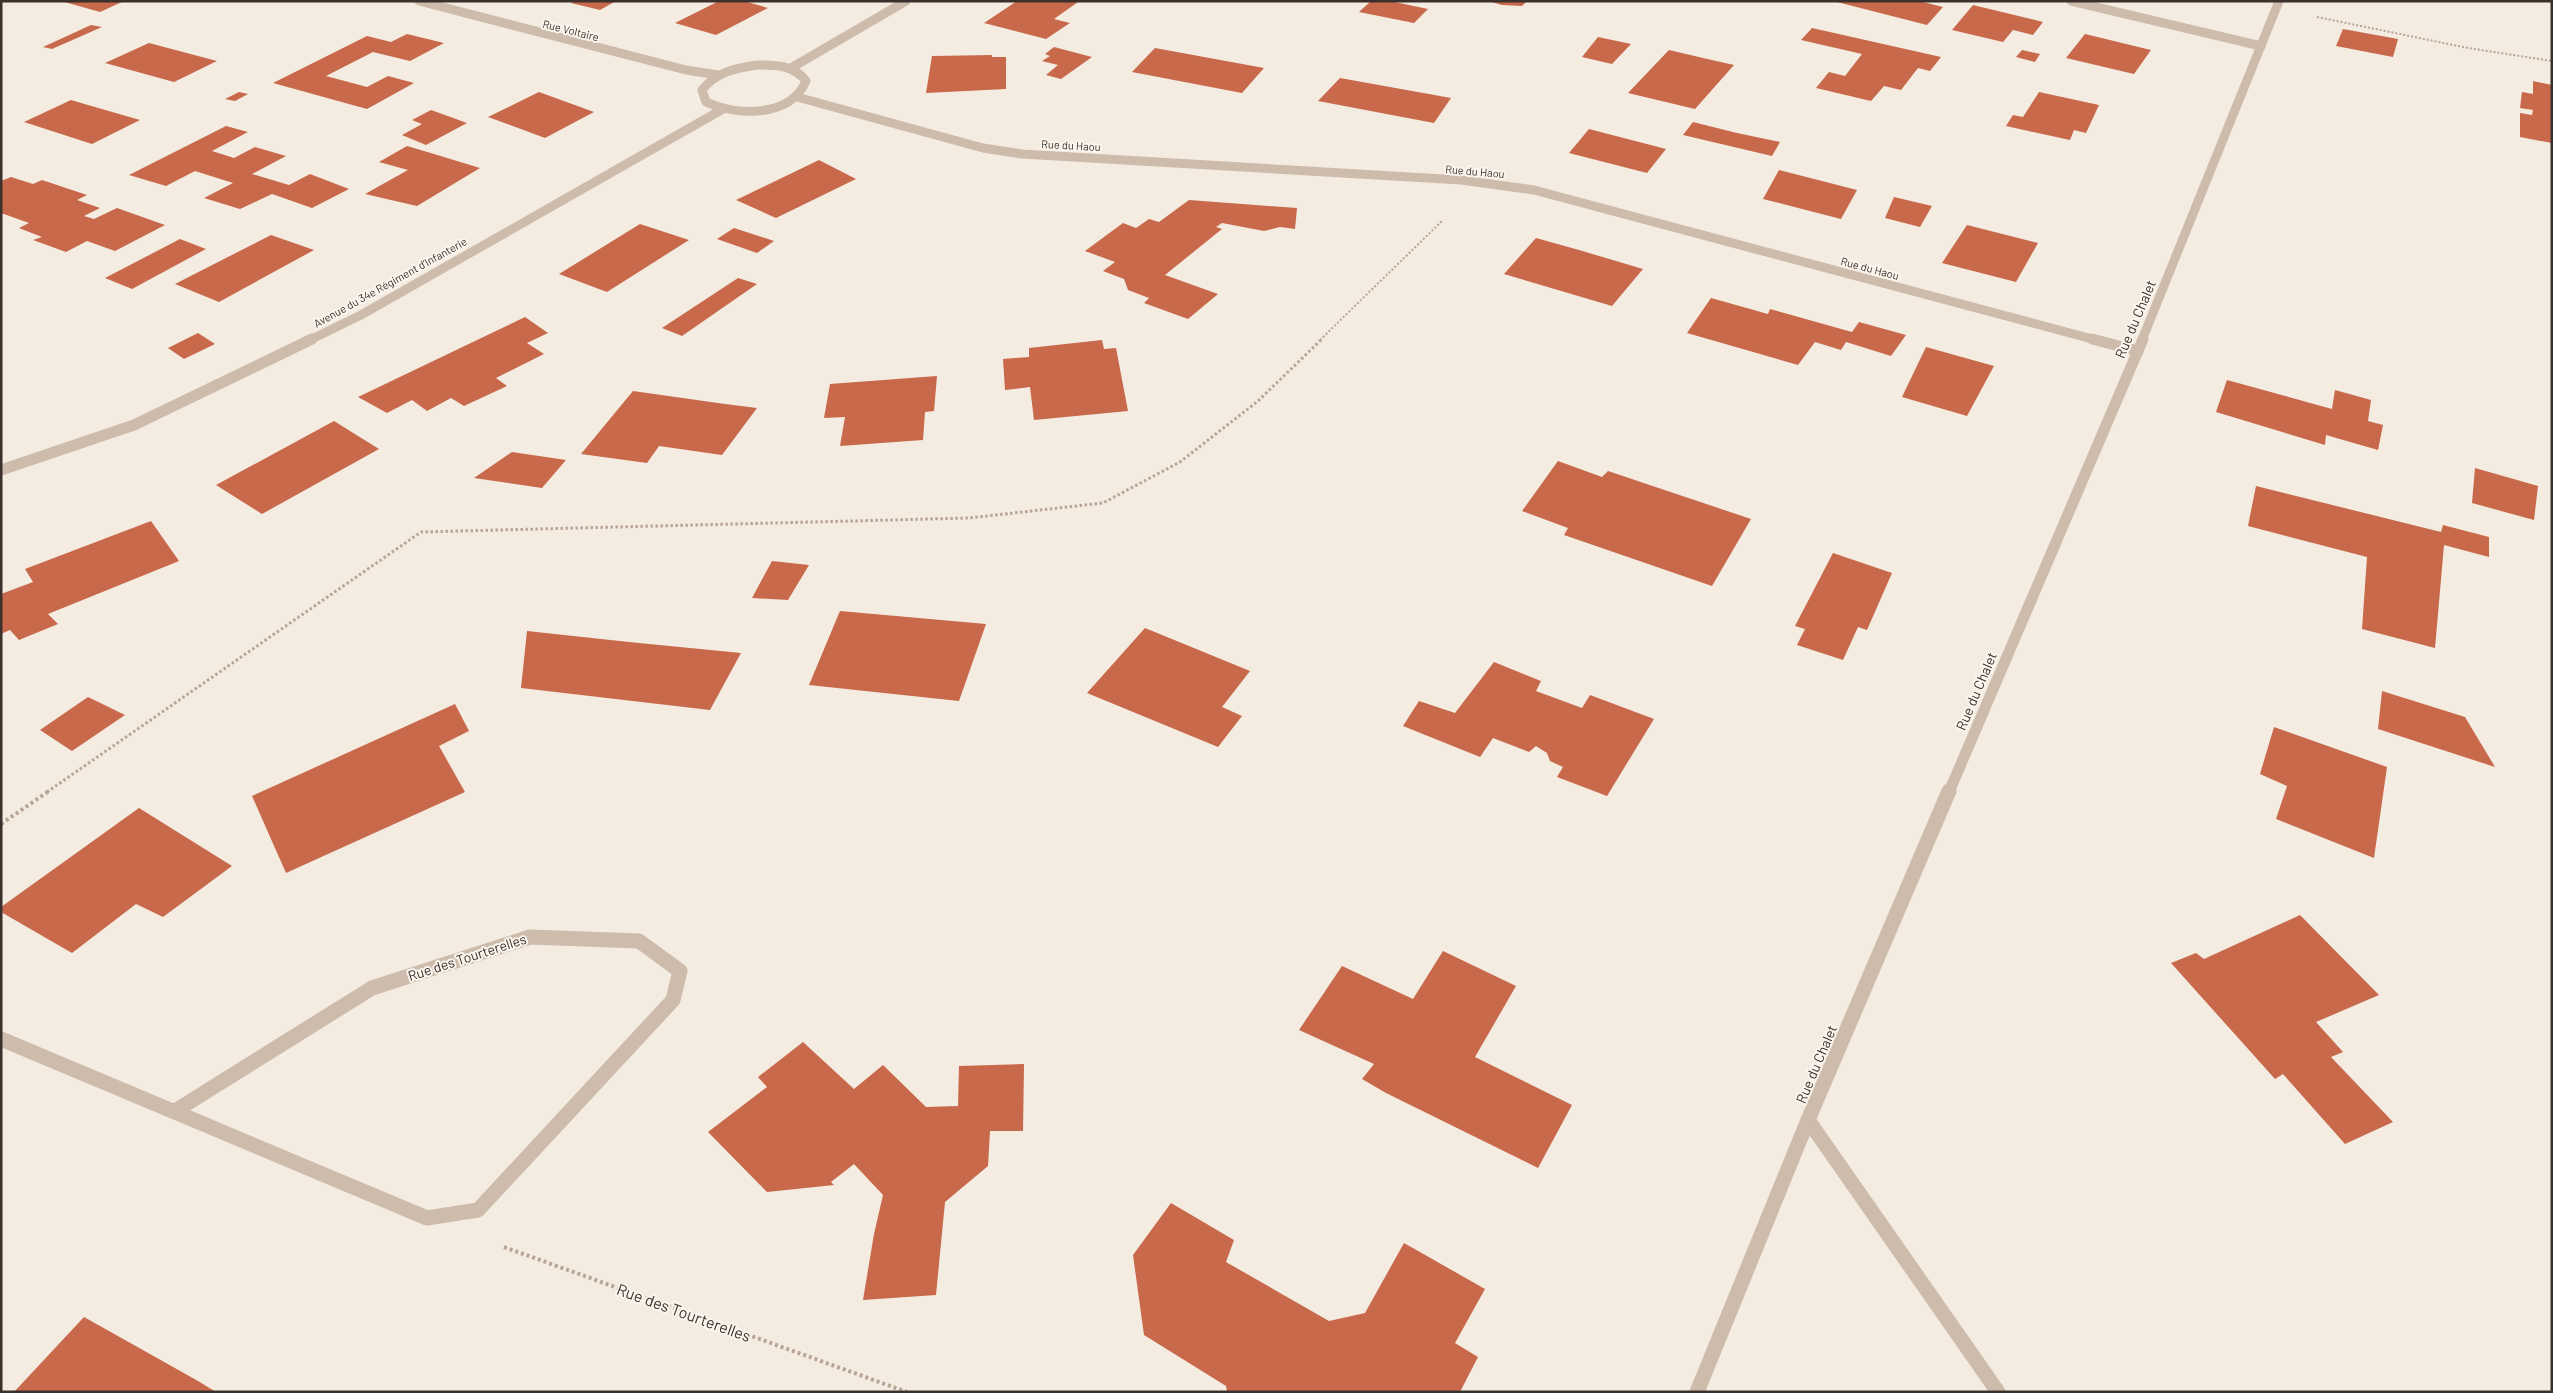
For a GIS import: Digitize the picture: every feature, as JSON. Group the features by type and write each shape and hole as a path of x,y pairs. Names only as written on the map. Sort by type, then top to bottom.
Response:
{"street":[{"name":"Rue Voltaire","path":"419,1 678,68 718,75"},
{"path":"791,68 906,1"},
{"path":"2071,1 2261,46"},
{"name":"Rue du Chalet","path":"1697,1392 1808,1120 2138,351 2277,5"},
{"path":"757,65 791,68 802,74 806,81 805,90 797,98 764,110 723,109 706,102 702,94 708,82 718,75 739,67 757,65"},
{"name":"Rue du Haou","path":"797,98 984,148 1022,154 1214,164 1482,182 1534,190 2138,351"},
{"name":"Avenue du 34e Régiment d'Infanterie","path":"1,470 134,425 361,315 723,109"},
{"name":"Rue des Tourterelles","path":"175,1111 372,988 530,937 639,942 680,971 673,1000 478,1210"},
{"path":"1,1039 427,1218 478,1210"},
{"path":"1808,1120 1998,1392"}],"path":[{"path":"2277,5 2468,48 2552,61"},
{"path":"1,824 421,532 969,518 1103,503 1180,462 1258,401 1482,182"},
{"name":"Rue des Tourterelles","path":"478,1210 506,1249 907,1392"}],"building":[{"path":"61,1 124,1 100,12"},
{"path":"575,1 616,1 600,10 571,3"},
{"path":"719,1 744,1 768,8 716,35 675,23"},
{"path":"1017,1 1078,2 1054,19 1070,23 1046,39 984,23"},
{"path":"1371,1 1390,1 1428,9 1414,23 1359,12"},
{"path":"1488,1 1527,1 1522,6 1502,5"},
{"path":"1833,1 1919,1 1943,7 1927,25"},
{"path":"1973,5 2043,22 2033,35 2013,30 2003,42 1952,30"},
{"path":"91,25 102,27 52,49 43,47"},
{"path":"1812,28 1941,57 1930,71 1918,68 1901,90 1884,86 1871,101 1816,88 1829,72 1845,76 1862,54 1801,40"},
{"path":"2343,29 2398,39 2393,57 2336,46"},
{"path":"407,34 444,43 410,61 373,52 326,76 367,87 388,76 414,83 367,109 273,83 367,36 391,42"},
{"path":"2085,34 2151,50 2134,74 2066,58"},
{"path":"1598,37 1631,44 1612,64 1582,57"},
{"path":"149,43 217,61 174,82 105,63"},
{"path":"1054,47 1092,57 1061,79 1046,75 1058,65 1042,61 1050,56 1045,54"},
{"path":"1155,48 1264,68 1242,93 1132,72"},
{"path":"1669,50 1734,65 1695,109 1628,93"},
{"path":"2022,50 2040,54 2035,62 2016,57"},
{"path":"992,55 992,57 1006,57 1006,89 926,93 932,56"},
{"path":"1340,78 1451,98 1434,123 1318,101"},
{"path":"2533,81 2552,85 2552,143 2520,137 2520,113 2532,115 2533,110 2520,108 2522,92 2533,94"},
{"path":"239,92 248,94 235,101 225,99"},
{"path":"539,92 594,112 545,138 488,117"},
{"path":"2039,92 2099,105 2086,133 2074,130 2070,140 2006,126 2013,115 2023,117"},
{"path":"71,100 140,120 92,144 24,122"},
{"path":"431,110 467,123 426,145 402,135 422,124 412,120"},
{"path":"1693,122 1780,142 1772,156 1683,135"},
{"path":"226,126 248,132 212,151 234,158 255,147 286,156 252,174 289,185 310,174 349,189 312,208 272,194 240,209 204,198 233,183 195,171 166,186 129,175"},
{"path":"1589,129 1666,149 1647,173 1569,153"},
{"path":"407,146 480,168 417,206 365,194 408,170 379,162"},
{"path":"819,160 856,179 776,218 736,200"},
{"path":"1779,170 1857,190 1841,219 1763,199"},
{"path":"11,177 33,184 42,180 87,195 77,200 100,208 84,216 94,219 117,208 165,225 115,251 87,241 66,252 33,240 42,237 19,228 29,223 1,213 1,181"},
{"path":"1894,197 1932,206 1920,227 1885,218"},
{"path":"1189,200 1297,208 1295,229 1280,227 1264,231 1222,223 1216,227 1222,229 1165,275 1218,294 1188,319 1144,303 1149,298 1128,290 1124,279 1103,271 1115,262 1085,251 1123,223 1136,228 1149,219 1159,222"},
{"path":"640,224 689,240 607,292 559,274"},
{"path":"1967,225 2038,243 2016,282 1942,263"},
{"path":"734,228 774,241 757,253 717,239"},
{"path":"271,235 314,250 219,302 175,284"},
{"path":"1536,238 1643,269 1612,306 1504,274"},
{"path":"180,239 206,249 132,289 105,278"},
{"path":"738,278 757,284 682,336 662,328"},
{"path":"1711,298 1768,314 1770,309 1852,332 1859,322 1906,335 1891,356 1846,342 1841,350 1815,342 1798,365 1687,333"},
{"path":"525,317 548,333 527,343 544,354 496,378 507,386 464,406 451,398 427,411 412,400 387,413 358,397"},
{"path":"198,333 215,344 184,359 168,348"},
{"path":"1102,340 1104,349 1116,348 1128,411 1034,420 1030,387 1005,390 1003,359 1029,357 1029,348"},
{"path":"1926,347 1994,366 1967,416 1902,397"},
{"path":"937,376 934,411 925,412 923,440 840,446 845,417 824,418 830,384"},
{"path":"2227,380 2332,409 2335,390 2371,400 2368,421 2383,425 2378,450 2326,435 2325,445 2216,412"},
{"path":"633,391 757,408 722,455 659,446 647,463 581,454"},
{"path":"334,421 379,449 262,514 216,485"},
{"path":"512,452 566,460 542,488 474,478"},
{"path":"1558,461 1602,477 1608,471 1751,519 1712,586 1564,535 1568,528 1522,511"},
{"path":"2475,468 2538,486 2534,520 2472,503"},
{"path":"2256,486 2441,532 2443,525 2489,537 2489,557 2444,545 2435,648 2362,629 2367,557 2248,526"},
{"path":"151,521 179,561 48,614 58,624 19,640 10,630 1,634 1,594 33,582 25,569"},
{"path":"1833,553 1892,573 1867,630 1858,627 1843,660 1797,645 1805,629 1795,626"},
{"path":"772,561 809,565 788,600 752,598"},
{"path":"840,611 986,624 959,701 809,685"},
{"path":"1145,628 1250,671 1222,707 1242,716 1218,747 1087,693"},
{"path":"527,631 741,653 710,710 521,688"},
{"path":"1494,662 1541,681 1536,691 1582,708 1590,695 1654,719 1607,796 1557,777 1563,767 1550,761 1547,753 1536,746 1529,752 1493,738 1480,757 1403,726 1419,701 1455,713"},
{"path":"2382,691 2465,717 2495,767 2378,729"},
{"path":"88,697 125,715 72,751 40,730"},
{"path":"455,704 469,731 439,746 465,792 286,873 252,796"},
{"path":"2274,727 2387,767 2374,858 2276,819 2287,786 2260,774"},
{"path":"139,808 232,866 163,917 136,904 72,953 1,912 1,907"},
{"path":"2300,915 2379,995 2316,1022 2343,1052 2331,1057 2393,1122 2345,1144 2283,1074 2275,1079 2171,963 2196,953 2204,959"},
{"path":"1443,951 1516,986 1475,1057 1572,1105 1538,1168 1386,1093 1362,1079 1374,1064 1299,1030 1342,966 1413,999"},
{"path":"803,1042 854,1089 883,1065 926,1107 958,1106 959,1066 1024,1064 1023,1131 990,1131 988,1166 945,1202 936,1295 863,1300 874,1234 883,1195 854,1164 831,1182 834,1185 767,1192 708,1132 767,1087 758,1077"},
{"path":"1171,1203 1234,1240 1226,1262 1329,1321 1365,1313 1404,1243 1485,1289 1455,1343 1478,1357 1460,1392 1227,1392 1226,1386 1144,1335 1133,1255"},
{"path":"84,1317 198,1381 216,1392 14,1392"}]}
